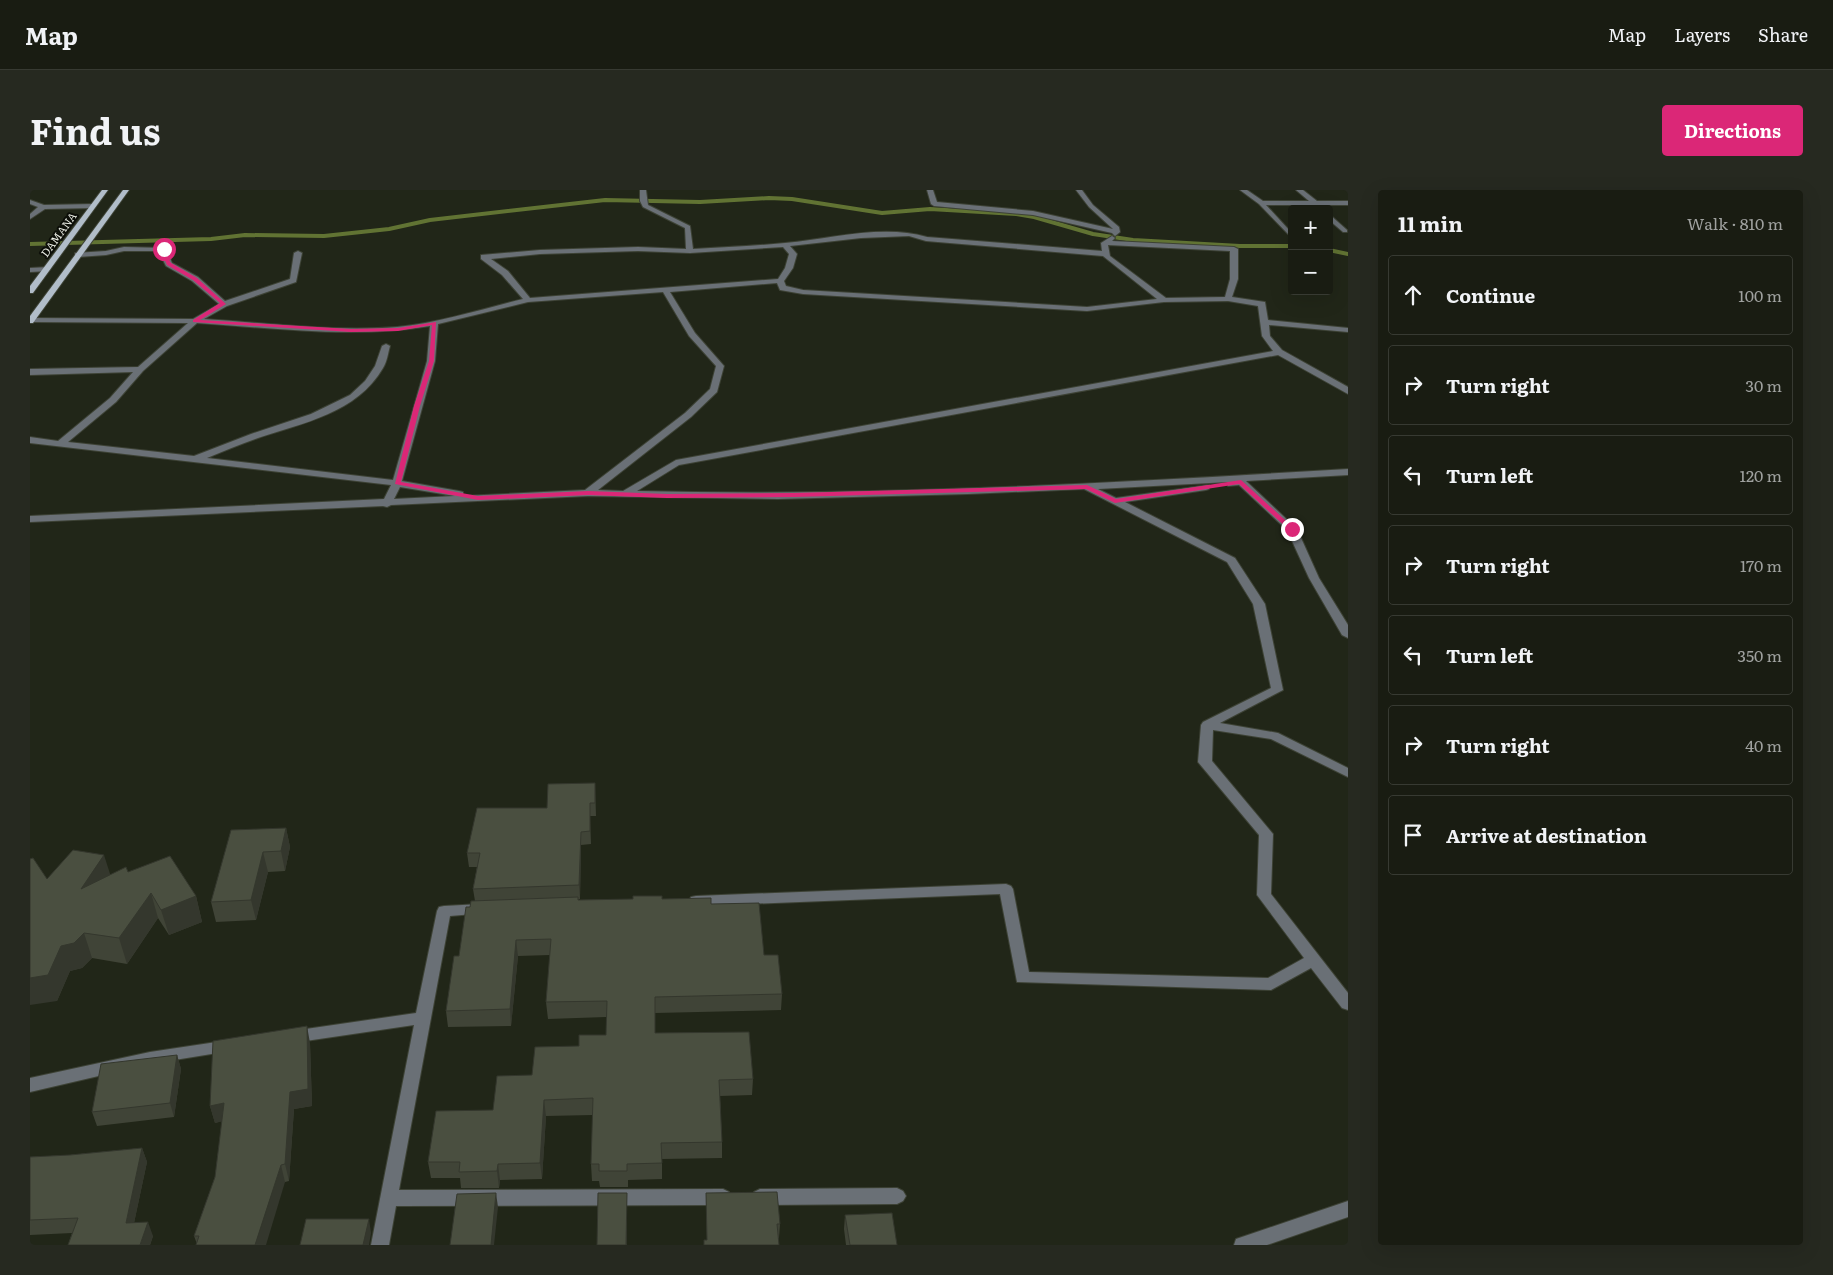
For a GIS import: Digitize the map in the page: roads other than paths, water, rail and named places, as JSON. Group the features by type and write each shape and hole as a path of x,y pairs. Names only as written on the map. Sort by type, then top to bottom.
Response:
{"main road":[{"name":"DAMANA","path":"30,292 105,190"},
{"path":"30,320 126,190"}],"street":[{"path":"643,190 645,206 688,227 690,251"},
{"path":"930,190 934,204 1033,213 1112,237 1234,250 1234,279 1228,299"},
{"path":"1079,190 1091,206 1117,228 1112,237 1107,257 1164,300"},
{"path":"1242,190 1261,203 1288,232"},
{"path":"1299,190 1318,205"},
{"path":"30,202 43,207 93,206"},
{"path":"1261,203 1348,203"},
{"path":"32,214 43,207"},
{"path":"1333,220 1345,231"},
{"path":"528,300 505,273 484,257 540,252 638,249 690,251 785,245 861,236 909,234 926,239 1107,254"},
{"path":"780,281 789,268 793,254 785,245"},
{"path":"80,253 106,254 124,249 164,249 169,251 166,258 169,264 195,279 224,304"},
{"path":"60,444 113,400 140,369 195,321 224,304 292,280 298,253"},
{"path":"30,270 46,269"},
{"path":"30,320 195,321 351,331 398,330 528,300 780,281"},
{"path":"780,281 783,288 803,292 1087,309 1164,300 1228,299 1262,304 1266,336 1279,352 1348,391"},
{"path":"588,493 688,415 714,390 720,366 692,334 665,290"},
{"path":"1264,322 1348,330"},
{"path":"387,504 397,483 417,406 432,361 434,323"},
{"path":"194,460 315,416 345,402 359,392 373,377 385,353 386,346"},
{"path":"624,494 676,463 1279,352"},
{"path":"30,372 140,369"},
{"path":"30,440 397,483 478,498"},
{"path":"30,519 387,504 588,493 794,495 1087,487 1348,472"},
{"path":"1115,501 1241,482 1292,529 1314,578 1348,635"},
{"path":"1087,487 1230,560 1259,604 1277,690 1207,725"},
{"path":"1207,725 1274,736 1348,772"},
{"path":"1207,725 1205,762 1266,834 1264,895 1348,1004"},
{"path":"681,902 1006,889 1022,978 1271,984 1314,959"},
{"path":"380,1245 444,911 493,909"},
{"path":"277,1039 423,1018"},
{"path":"30,1085 150,1058 248,1044"},
{"path":"388,1198 898,1196"},
{"path":"1242,1245 1348,1209"}],"waterway":[{"path":"30,244 211,239 245,235 324,236 389,229 430,220 605,200 700,202 769,198 792,199 882,213 930,209 1016,214 1034,217 1093,234 1133,240 1240,246 1288,246"},
{"path":"1333,251 1348,254"}]}
